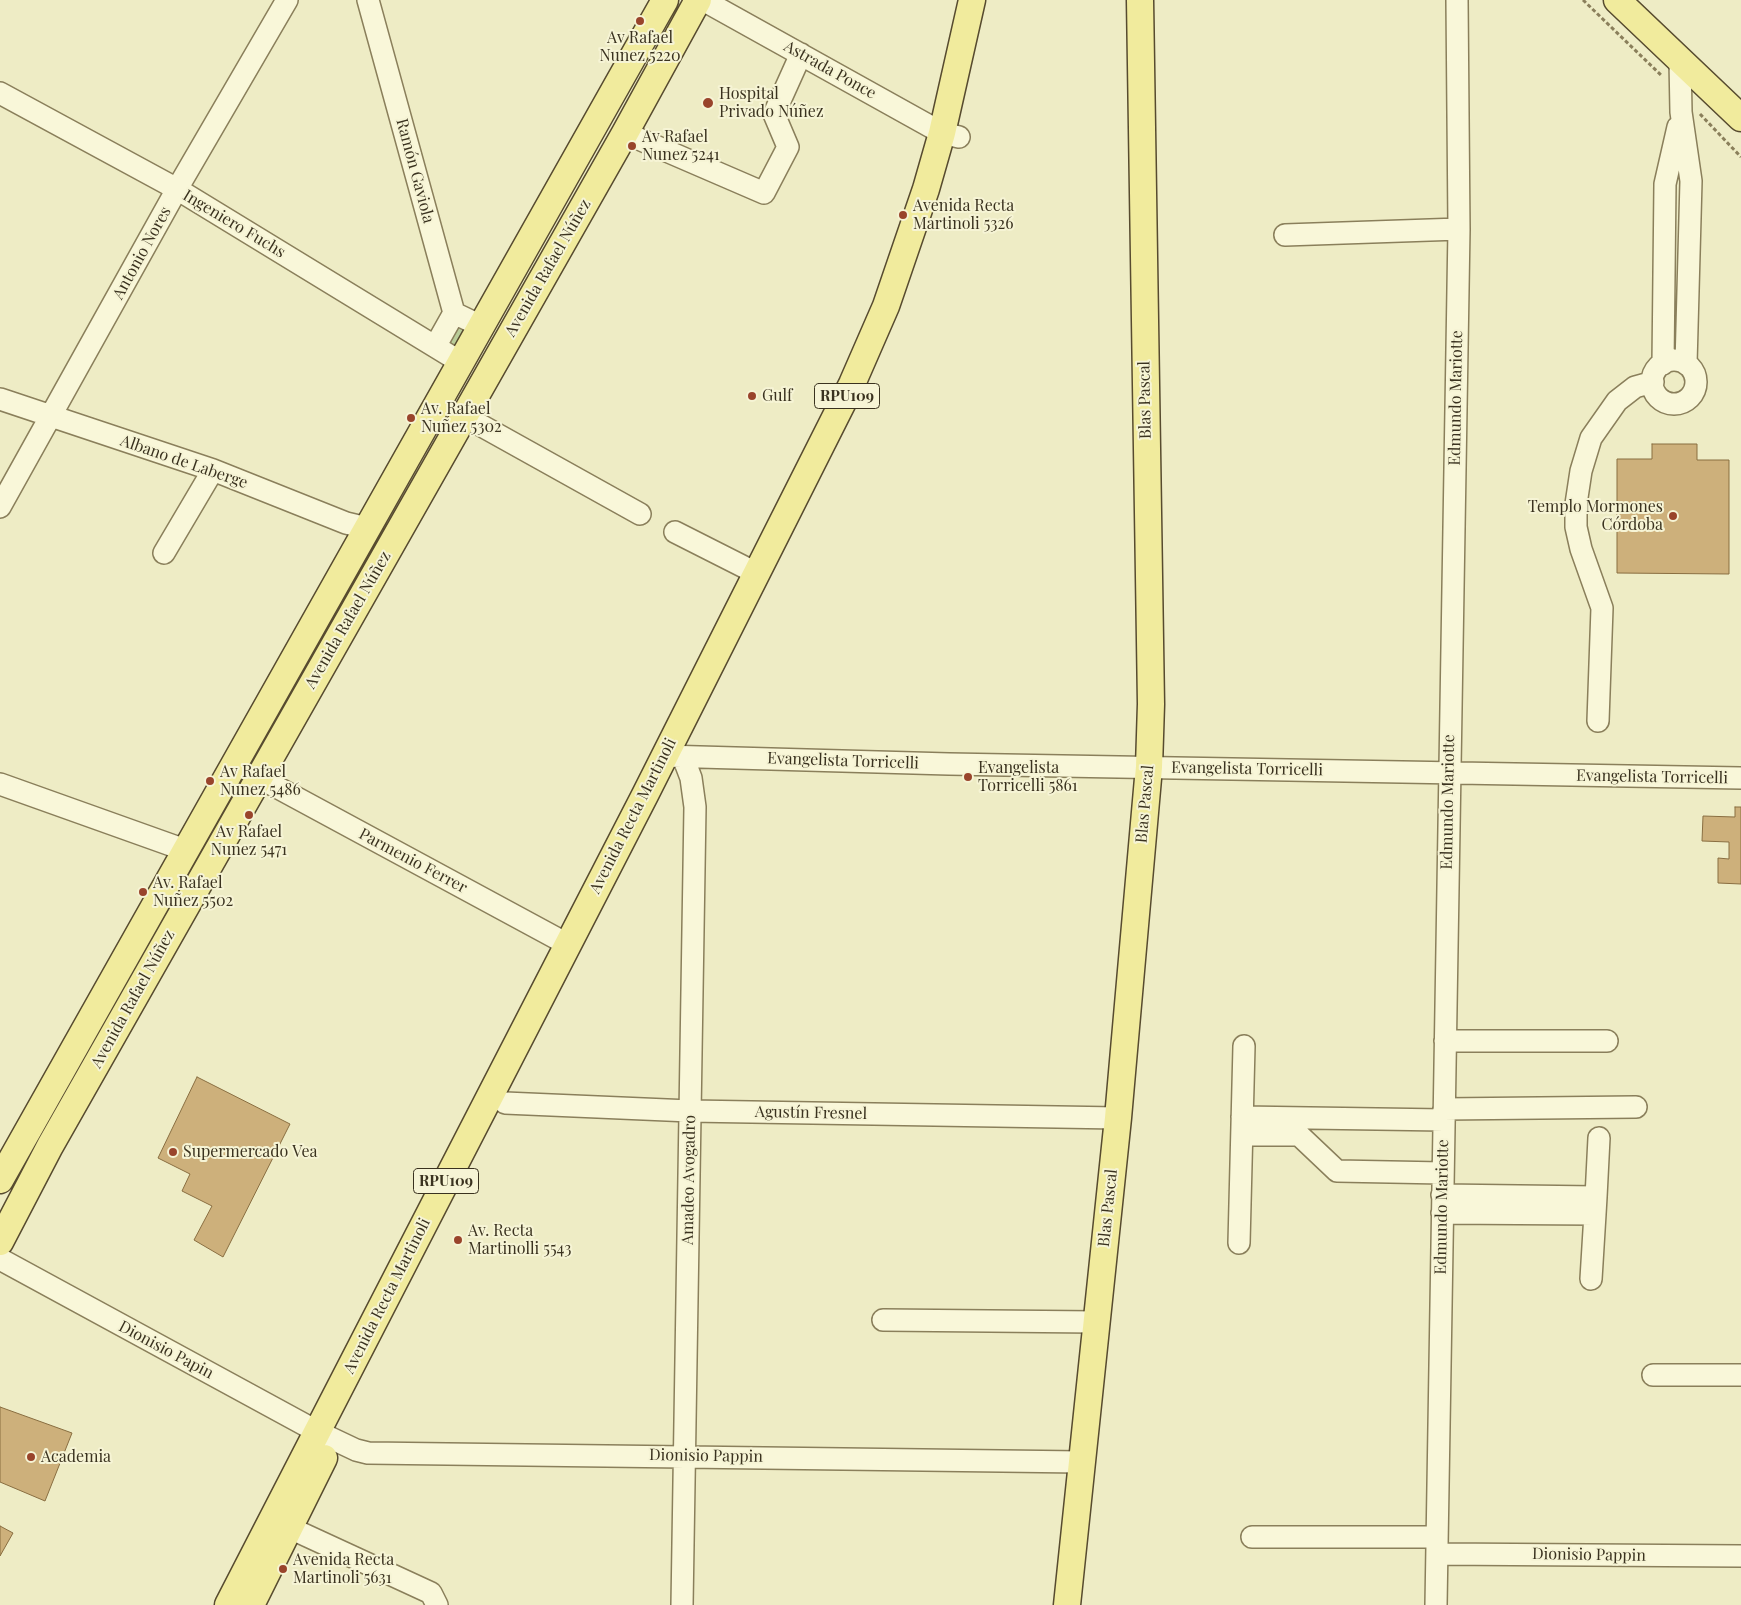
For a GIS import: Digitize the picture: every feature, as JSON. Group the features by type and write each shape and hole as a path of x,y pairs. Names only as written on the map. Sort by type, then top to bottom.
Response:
{"main road":[{"name":"Avenida Rafael Núñez","path":"3,1168 462,363 665,0"},
{"name":"Avenida Rafael Núñez","path":"0,1242 50,1146 519,317 626,133 698,0"},
{"name":"Avenida Recta Martinoli","path":"251,1605 290,1528 326,1436 567,944 678,752 678,744 718,667 720,646 758,574 848,392 886,306 951,135 972,0"},
{"name":"Avenida Recta Martinoli","path":"228,1605 326,1436 505,1103 674,757 867,388 901,310 921,256 951,135 989,0"},
{"name":"Blas Pascal","path":"1067,1605 1118,1118 1149,767 1151,704 1140,0"},
{"path":"1617,0 1741,118"},
{"path":"481,326 504,326 519,317"},
{"path":"411,509 412,481 467,383 467,371 462,363"}],"street":[{"name":"Antonio Nores","path":"0,507 177,189 287,0"},
{"name":"Ramón Gaviola","path":"368,0 454,313"},
{"name":"Astrada Ponce","path":"702,0 951,135"},
{"name":"Edmundo Mariotte","path":"1436,1605 1459,228 1457,0"},
{"path":"626,133 764,193 788,147 774,114 801,54"},
{"path":"1680,60 1681,112 1690,181 1686,364"},
{"name":"Ingeniero Fuchs","path":"0,94 177,189 436,345 462,363"},
{"path":"1598,722 1602,608 1581,549 1576,527 1576,504 1581,471 1591,438 1617,400 1658,373 1674,360 1686,364 1694,374 1696,386 1693,393 1684,401 1673,404 1665,402 1656,394 1658,373 1665,184 1681,112"},
{"path":"1285,235 1459,228"},
{"path":"436,345 454,313 481,326"},
{"name":"Albano de Laberge","path":"0,398 213,470 346,523 367,528"},
{"path":"464,416 640,514"},
{"path":"164,553 213,470"},
{"path":"675,532 758,574"},
{"name":"Evangelista Torricelli","path":"674,757 1449,774 1741,778"},
{"name":"Amadeo Avogadro","path":"674,757 691,778 695,807 682,1605"},
{"name":"Parmenio Ferrer","path":"258,777 567,944"},
{"path":"0,784 185,850"},
{"path":"1445,1042 1607,1041"},
{"path":"1239,1244 1244,1046"},
{"name":"Agustín Fresnel","path":"505,1103 690,1111 1118,1118"},
{"path":"1242,1126 1299,1127 1444,1114 1636,1107"},
{"path":"1299,1127 1337,1171 1443,1173"},
{"path":"1591,1278 1599,1138"},
{"path":"1442,1204 1596,1205"},
{"name":"Dionisio Papin","path":"0,1259 326,1436"},
{"path":"883,1320 1096,1322"},
{"path":"1653,1375 1741,1375"},
{"name":"Dionisio Pappin","path":"326,1436 368,1453 1081,1462"},
{"path":"290,1528 431,1593 438,1605"},
{"name":"Dionisio Pappin","path":"1252,1537 1741,1556"}],"green space":[{"path":"453,318 471,327 457,352 441,343"}],"building":[{"name":"Templo Mormones Córdoba","path":"1652,444 1697,444 1697,460 1729,460 1729,574 1617,573 1617,459 1652,459"},
{"path":"1735,807 1741,807 1741,884 1718,883 1718,858 1729,859 1729,842 1702,841 1703,816 1735,817"},
{"path":"197,1077 290,1124 223,1257 194,1240 212,1206 182,1191 190,1174 158,1158"},
{"name":"Academia","path":"0,1407 72,1433 45,1501 0,1482"},
{"path":"0,1526 13,1533 0,1556"}],"place":[{"name":"Av Rafael Nunez 5220","path":"640,21"},
{"name":"Hospital Privado Núñez","path":"708,103"},
{"name":"Av Rafael Nunez 5241","path":"632,146"},
{"name":"Avenida Recta Martinoli 5326","path":"903,215"},
{"name":"Gulf","path":"752,396"},
{"name":"Av. Rafael Nuñez 5302","path":"411,418"},
{"name":"Templo Mormones Córdoba","path":"1673,516"},
{"name":"Evangelista Torricelli 5861","path":"968,777"},
{"name":"Av Rafael Nunez 5486","path":"210,781"},
{"name":"Av Rafael Nunez 5471","path":"249,815"},
{"name":"Av. Rafael Nuñez 5502","path":"143,892"},
{"name":"Supermercado Vea","path":"173,1152"},
{"name":"Av. Recta Martinolli 5543","path":"458,1240"},
{"name":"Academia","path":"31,1457"},
{"name":"Avenida Recta Martinoli 5631","path":"283,1569"}]}
